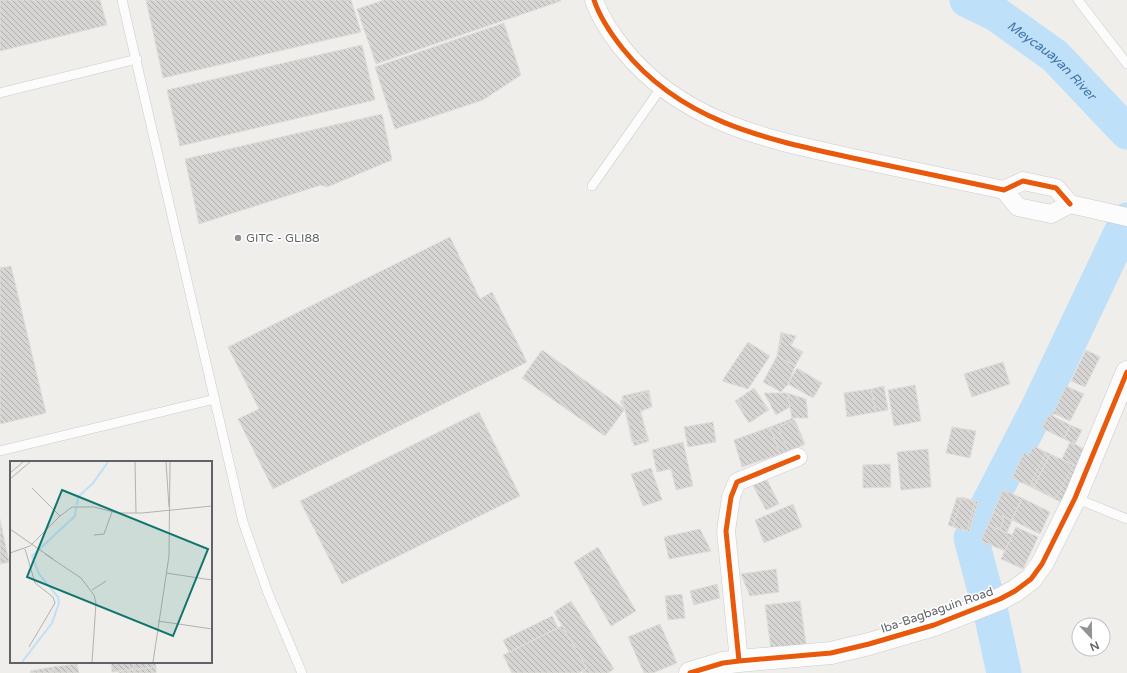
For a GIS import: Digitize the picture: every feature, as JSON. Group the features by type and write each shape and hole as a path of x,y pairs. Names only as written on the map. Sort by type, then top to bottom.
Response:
{"street":[{"path":"594,0 598,12 616,40 635,64 661,88 692,108 727,125 768,139 1004,190 1023,181 1056,188 1070,204 1127,217"},
{"path":"1004,190 1018,207 1051,214 1070,204"},
{"name":"Iba-Bagbaguin Road","path":"690,673 723,663 831,653 869,644 934,625 1000,599 1015,591 1031,578 1042,564 1075,498 1127,372"},
{"path":"739,661 726,531 731,497 737,482 798,457"}],"lane":[{"path":"122,0 243,522 268,593 302,673"},
{"path":"1078,0 1127,64"},
{"path":"0,93 136,59"},
{"path":"592,186 661,88"},
{"path":"0,450 215,399"},
{"path":"1075,498 1127,519"}],"building":[{"path":"0,0 100,0 107,25 0,51"},
{"path":"146,0 351,0 361,32 163,78"},
{"path":"384,0 561,1 376,64 357,9"},
{"path":"504,23 521,75 483,100 395,129 375,67"},
{"path":"362,45 375,100 180,146 167,90"},
{"path":"382,114 392,160 327,187 321,185 199,224 185,159"},
{"path":"450,237 480,299 492,292 527,362 273,489 238,419 259,409 228,347"},
{"path":"11,266 46,413 0,424 0,268"},
{"path":"781,332 793,339 790,345 803,352 795,366 777,356"},
{"path":"783,333 796,336 791,346 802,353 795,366 777,356"},
{"path":"748,342 770,356 748,389 722,381"},
{"path":"542,350 625,409 605,436 522,378"},
{"path":"1086,350 1100,357 1085,387 1071,381"},
{"path":"777,356 795,366 788,384 781,392 763,382"},
{"path":"1003,362 1010,384 972,397 964,374"},
{"path":"797,368 822,383 813,398 788,384"},
{"path":"915,385 921,421 894,426 888,390"},
{"path":"884,386 888,410 876,412 871,389"},
{"path":"1066,386 1084,394 1070,421 1053,413"},
{"path":"754,388 768,410 749,423 735,401"},
{"path":"754,388 769,410 752,421 737,400"},
{"path":"871,389 876,412 847,417 844,393"},
{"path":"649,390 652,406 641,412 647,439 632,442 622,396"},
{"path":"648,392 652,407 640,411 649,441 634,446 625,409 620,401"},
{"path":"764,393 787,393 790,407 776,415"},
{"path":"787,393 806,399 808,418 792,418"},
{"path":"479,412 520,496 342,584 300,501"},
{"path":"1049,414 1070,425 1064,439 1042,428"},
{"path":"793,418 804,445 780,454 770,427"},
{"path":"795,420 805,444 788,451 778,427"},
{"path":"713,422 716,442 688,447 684,427"},
{"path":"1070,425 1082,430 1075,444 1064,439"},
{"path":"770,427 780,454 742,467 734,440"},
{"path":"952,427 976,431 970,458 946,453"},
{"path":"683,442 693,486 676,490 671,469 657,472 652,450"},
{"path":"1070,442 1089,451 1080,468 1062,459"},
{"path":"1033,446 1050,454 1033,488 1012,478 1024,453 1029,456"},
{"path":"928,449 931,487 901,490 897,452"},
{"path":"1046,452 1073,465 1056,498 1030,485"},
{"path":"1050,454 1080,468 1063,503 1033,488"},
{"path":"890,464 891,487 863,488 863,465"},
{"path":"651,468 662,500 643,506 631,474"},
{"path":"765,476 779,504 766,510 751,482"},
{"path":"1003,490 1022,498 1012,520 993,513"},
{"path":"957,497 975,502 967,531 948,525"},
{"path":"962,497 978,502 969,532 953,527"},
{"path":"1022,498 1050,512 1040,534 1012,520"},
{"path":"793,504 802,527 764,543 755,520"},
{"path":"993,513 1004,517 1000,530 988,525"},
{"path":"1004,517 1012,520 1007,533 1000,530"},
{"path":"0,519 9,562 0,564"},
{"path":"988,525 1012,535 1005,551 981,541"},
{"path":"1016,527 1038,537 1023,569 1001,559"},
{"path":"700,529 711,551 669,559 664,537"},
{"path":"598,547 636,611 611,626 574,562"},
{"path":"776,569 779,592 750,596 741,574"},
{"path":"717,584 720,598 694,605 690,591"},
{"path":"682,594 685,618 668,620 665,596"},
{"path":"571,601 614,669 608,673 582,672 587,668 554,612"},
{"path":"800,601 806,644 771,649 765,605"},
{"path":"552,616 558,628 509,652 503,640"},
{"path":"660,624 677,663 653,673 644,673 628,637"},
{"path":"562,626 587,668 579,673 512,673 503,655"},
{"path":"111,663 133,663 134,670 112,672"},
{"path":"133,663 155,663 156,667 134,670"},
{"path":"77,664 79,673 53,673 52,667"},
{"path":"52,667 53,673 31,673 30,671"},
{"path":"156,667 156,673 119,673 118,671"}],"waterway":[{"name":"Meycauayan River","path":"967,0 996,14 1055,56 1127,132"},
{"name":"Meycauayan River","path":"987,598 971,538 1038,408 1127,220"},
{"path":"991,613 1004,673"}],"cycle path":[{"path":"594,0 596,7 614,38 647,75 673,96 732,126 795,145 1004,190 1023,181 1056,188 1070,204"},
{"path":"690,673 723,663 831,653 869,644 934,625 1000,599 1015,591 1031,579 1042,564 1075,498 1127,372"},
{"path":"739,661 726,531 731,497 737,482 798,457"}],"place":[{"name":"GITC - GLI88","path":"238,238"}]}
